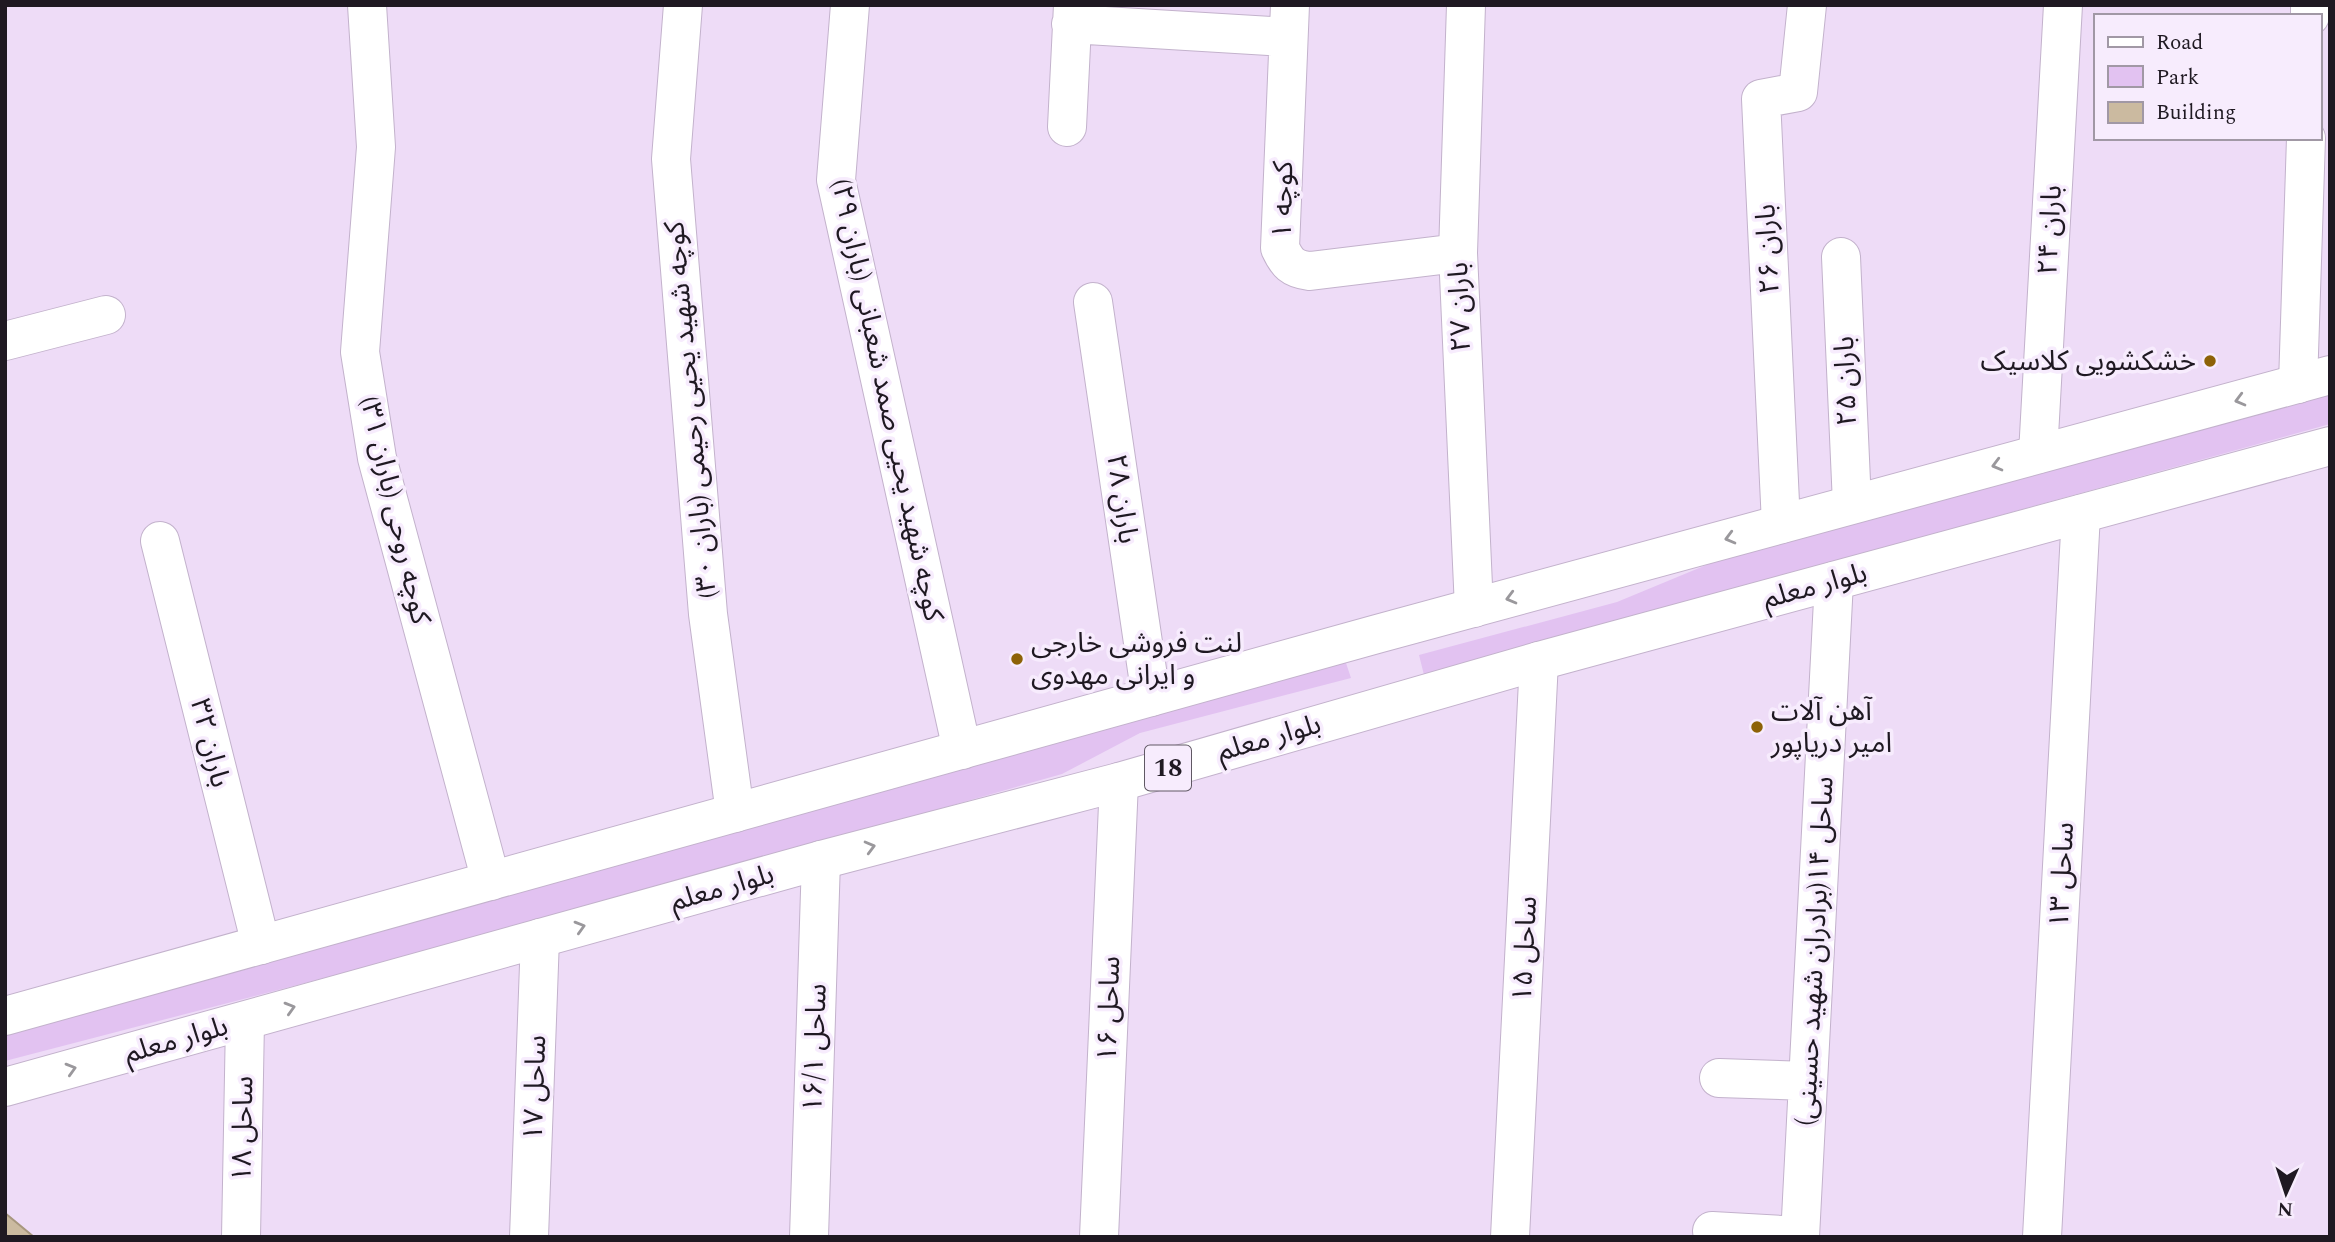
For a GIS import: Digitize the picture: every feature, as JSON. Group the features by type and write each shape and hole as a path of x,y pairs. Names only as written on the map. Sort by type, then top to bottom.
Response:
{"street":[{"name":"کوچه روحی (باران ۳۱)","path":"367,5 376,147 360,352 377,458 491,880"},
{"name":"کوچه شهید یحیی رحیمی (باران ۳۰)","path":"683,5 671,159 708,614 735,813"},
{"name":"کوچه شهید یحیی صمد شعبانی (باران ۲۹)","path":"850,5 836,180 961,750"},
{"name":"باران ۲۷","path":"1466,5 1458,253 1474,608"},
{"name":"باران ۲۶","path":"1781,524 1761,99 1798,92 1807,5"},
{"name":"باران ۲۴","path":"2038,454 2063,5"},
{"path":"1068,127 1072,14 1288,21"},
{"name":"کوچه ۱","path":"1288,21 1280,248 1286,263 1310,271 1458,253"},
{"path":"5,1016 1474,608 2314,380 2306,140"},
{"name":"باران ۲۵","path":"1841,257 1852,504"},
{"name":"باران ۲۸","path":"1093,302 1151,697"},
{"path":"5,341 106,315"},
{"name":"بلوار معلم","path":"5,1087 821,860 1119,782 1539,661 2330,446"},
{"name":"ساحل ۱۳","path":"2042,1237 2081,514"},
{"name":"باران ۳۲","path":"159,541 261,945"},
{"name":"ساحل ۱۴(برادران شهید حسینی)","path":"1800,1236 1834,581"},
{"name":"ساحل ۱۵","path":"1510,1237 1539,661"},
{"name":"ساحل ۱۶","path":"1099,1237 1119,782"},
{"name":"ساحل ۱۶/۱","path":"809,1237 821,860"},
{"name":"ساحل ۱۷","path":"529,1237 540,938"},
{"name":"ساحل ۱۸","path":"241,1237 245,1021"},
{"path":"1719,1078 1808,1081"},
{"path":"1712,1231 1800,1236"}],"green space":[{"path":"2330,394 2330,424 1424,675 1419,655 1617,602 1716,561"},
{"path":"1345,660 1351,678 1140,733 1062,774 581,911 5,1061 5,1031"}],"building":[{"path":"5,1213 34,1237 5,1237"}],"place":[{"name":"خشکشویی کلاسیک","path":"2210,361"},
{"name":"لنت فروشی خارجی و ایرانی مهدوی","path":"1017,659"},
{"name":"آهن آلات امیر دریاپور","path":"1757,727"}]}
